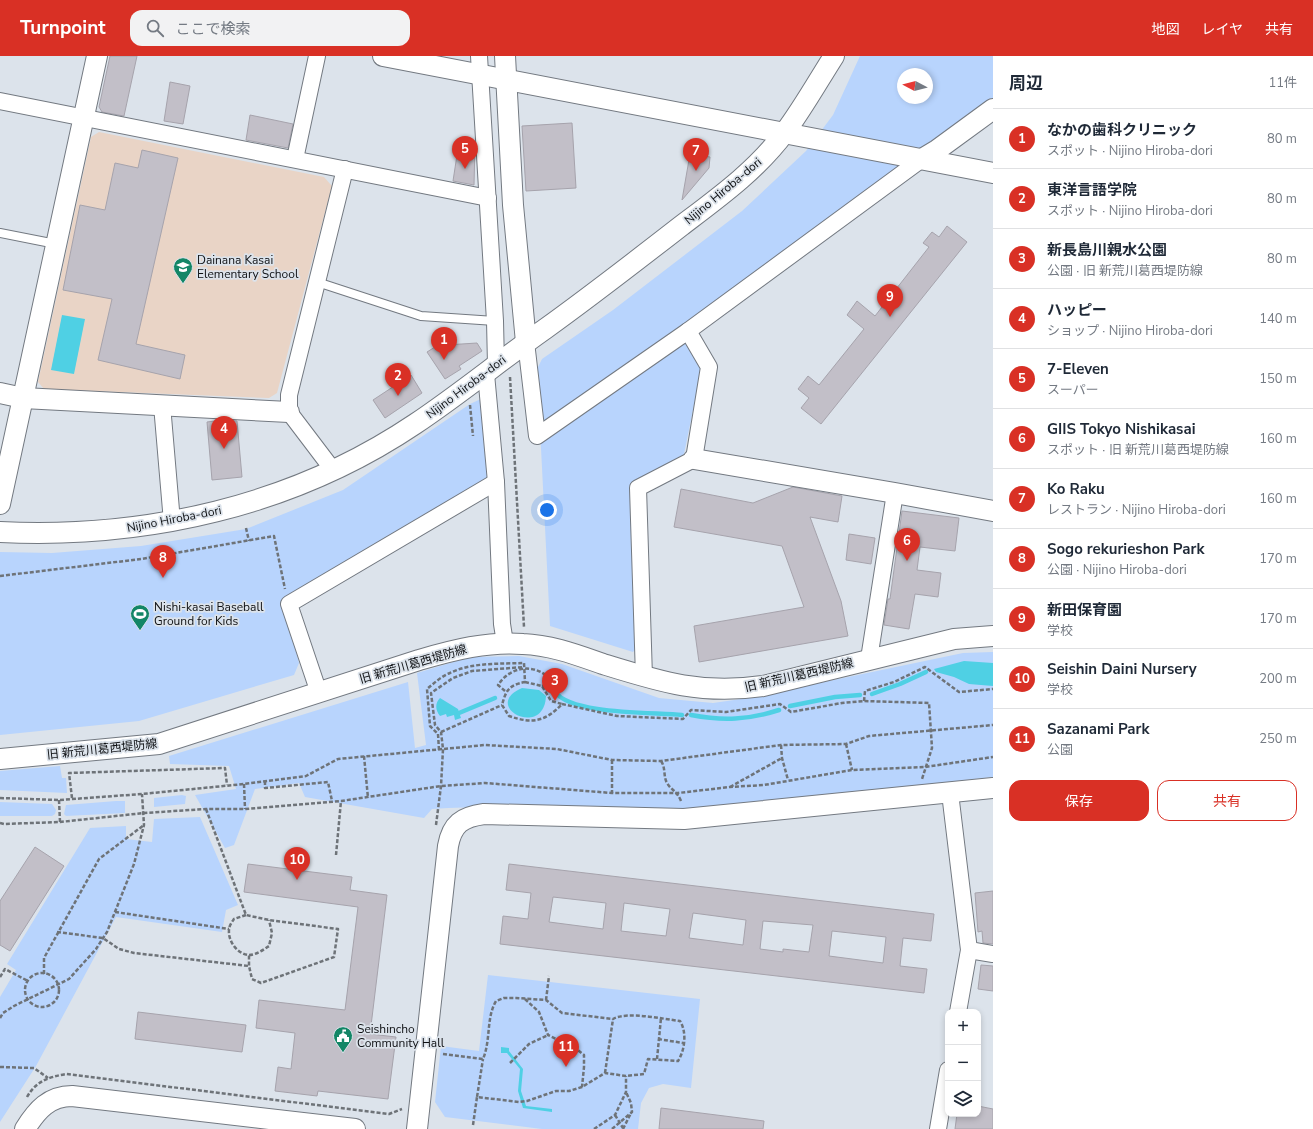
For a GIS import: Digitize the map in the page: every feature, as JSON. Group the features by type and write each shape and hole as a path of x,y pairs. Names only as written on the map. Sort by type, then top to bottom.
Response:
{"street":[{"path":"0,504 97,56"},
{"path":"295,159 317,56"},
{"path":"383,56 479,65 506,79 993,173"},
{"path":"505,56 513,205 526,342 537,436 688,331 922,159 937,150 993,109"},
{"name":"Nijino Hiroba-dori","path":"0,532 39,534 84,533 128,529 172,522 254,501 294,487 333,470 374,449 497,372 526,342 596,292 727,191 767,153 785,132 834,56"},
{"path":"479,65 495,321 497,372 496,482 502,624 505,643"},
{"path":"0,101 488,198"},
{"path":"333,470 289,412 289,396 345,169"},
{"path":"688,331 709,367 694,459"},
{"path":"0,393 23,398 289,412"},
{"path":"162,406 172,522"},
{"path":"644,677 638,488 694,459 993,511"},
{"path":"319,693 289,604 496,482"},
{"path":"869,659 895,493"},
{"name":"旧 新荒川葛西堤防線","path":"0,759 159,744 419,660 461,648 505,643 558,649 644,677 706,690 734,690 763,686 869,659 954,640 993,636"},
{"path":"417,1129 450,833 460,822 470,816 484,814 684,819 993,788"},
{"path":"950,793 968,950 958,1009"},
{"path":"968,950 993,954"},
{"path":"938,1129 946,1081"},
{"path":"25,1129 41,1108 51,1100 62,1096 72,1096 355,1129"}],"lane":[{"path":"0,232 56,244"},
{"path":"317,282 421,316 495,321"}],"path":[{"path":"497,372 524,627"},
{"path":"469,403 473,436"},
{"path":"246,528 249,541"},
{"path":"0,576 141,559 274,536 289,604"},
{"path":"439,750 438,734 430,726 427,688 450,673 473,666 524,663 525,682"},
{"path":"506,691 498,685 503,678 511,672 524,667"},
{"path":"435,833 441,786 443,749 441,732 435,725 431,693 453,678 472,671 524,667 537,670 548,675 554,683 542,686 525,682 514,684 506,691 502,705 509,716 526,722 540,719 554,713 562,704"},
{"path":"864,701 865,691 894,682 925,667 959,692 993,689"},
{"path":"542,686 551,701 617,716 683,719 692,710 726,712 780,704 791,712 842,703 864,701 929,704 932,748 924,767 920,784"},
{"path":"441,732 502,705"},
{"path":"0,798 59,800 244,784 306,776 338,759 485,745 557,749 612,760 661,760 781,745 846,744 870,736 993,725"},
{"path":"846,744 852,770"},
{"path":"781,745 782,758 788,780"},
{"path":"364,756 368,798"},
{"path":"0,823 60,822 144,813 206,809 245,809 341,801 441,786 485,782 612,793 678,793 764,785 852,770 924,767 993,757"},
{"path":"730,787 782,758"},
{"path":"612,760 612,793"},
{"path":"661,760 665,766 667,783 678,793 683,804"},
{"path":"72,798 69,773 224,768 227,785"},
{"path":"265,781 265,788 328,782 332,801"},
{"path":"244,784 245,809"},
{"path":"0,1018 3,1013 27,999 68,980 103,938 134,864 144,825 142,794"},
{"path":"59,800 60,822"},
{"path":"336,856 341,801"},
{"path":"206,809 246,915"},
{"path":"0,826 4,824"},
{"path":"44,974 44,958 57,932 99,859 144,825"},
{"path":"115,912 229,929"},
{"path":"249,955 249,966 252,979 261,983 334,957 338,929 269,920 246,915 234,918 229,929 230,940 237,950 249,955 258,953 269,946 272,933 269,920"},
{"path":"57,932 103,938 119,949 134,953 249,966"},
{"path":"0,977 5,969 28,981"},
{"path":"39,974 44,974 54,978 58,984 59,996 52,1004 40,1008 30,1003 27,999 25,988 28,981 29,978 39,974"},
{"path":"546,1000 549,976"},
{"path":"473,1125 483,1059 487,1050 491,1008 496,1000 504,998 525,998 546,1000 562,1013 613,1019 620,1015 661,1018 680,1021 684,1028 682,1056 678,1061 648,1059 644,1074 626,1076 605,1073 582,1087 569,1091 556,1091 542,1097 519,1102 478,1096"},
{"path":"525,998 539,1012 548,1035 575,1048 584,1055 582,1087"},
{"path":"657,1059 661,1018"},
{"path":"605,1073 613,1019"},
{"path":"510,1063 530,1044 548,1035"},
{"path":"658,1040 683,1043"},
{"path":"436,1053 483,1059"},
{"path":"0,1067 34,1068 48,1078"},
{"path":"25,1099 33,1087 48,1078 66,1074 389,1114 403,1109 404,1101"},
{"path":"623,1129 632,1112 631,1103 626,1092 626,1076"},
{"path":"594,1129 615,1115 626,1092"},
{"path":"612,1129 632,1112"},
{"path":"615,1115 623,1129"}],"shaded area":[{"path":"860,56 993,56 993,103 682,334 702,366 683,459 630,486 637,647 633,652 550,626 537,369 542,359 613,310 742,211 806,151 833,115"},
{"name":"Dainana Kasai Elementary School","path":"99,132 324,177 332,186 277,393 269,398 44,389 38,382 91,137"},
{"path":"62,315 85,319 74,374 51,370"},
{"path":"483,398 495,482 283,602 299,663 294,675 139,721 0,735 0,552 52,553 141,546 246,529 343,490 470,404"},
{"path":"993,652 993,777 699,810 666,811 532,807 465,807 432,809 424,818 305,797 299,783 255,789 234,845 225,848 195,795 236,789 229,766 170,764 169,756 408,682 415,748 426,745 417,673 470,657 519,656 562,664 659,698 713,703 748,698 963,653"},
{"path":"964,661 993,663 993,686 969,684 954,677 936,672 934,669"},
{"path":"522,688 539,690 546,696 543,709 536,716 526,718 511,710 508,703 511,695"},
{"path":"440,698 458,709 461,718 455,720 454,715 447,717 446,714 440,716 436,707"},
{"path":"60,766 62,778 66,778 67,793 0,790 0,771"},
{"path":"182,795 186,796 185,804 154,807 154,798"},
{"path":"125,801 125,813 66,816 64,814 66,805"},
{"path":"0,802 52,804 56,810 55,814 52,816 0,816"},
{"path":"200,817 238,905 226,910 222,932 116,917 36,1066 0,1122 0,997 16,970 7,964 90,828 126,826 126,839 152,842 154,819"},
{"path":"488,975 700,999 691,1088 663,1084 649,1088 641,1103 638,1129 542,1129 445,1117 435,1102 441,1046 479,1051"},
{"path":"501,1047 509,1048 509,1051 523,1069 521,1091 526,1106 552,1109 552,1112 523,1108 518,1091 520,1069 507,1053 501,1053"}],"building":[{"path":"110,56 137,56 124,116 102,112 99,107"},
{"path":"170,82 190,86 183,124 164,121"},
{"path":"250,115 293,124 288,148 246,140"},
{"path":"572,123 576,188 526,191 522,126"},
{"path":"459,142 475,145 474,185 453,181"},
{"path":"142,150 178,158 136,344 185,355 180,379 98,360 112,299 63,290 80,205 105,210 115,163 138,168"},
{"path":"690,154 710,157 709,168 682,200"},
{"path":"947,226 967,242 821,424 801,408 809,398 798,389 808,376 819,385 864,329 847,315 857,301 875,316 929,247 923,243 932,232 939,237"},
{"path":"443,342 446,345 477,343 482,351 459,366 461,369 445,379 427,352"},
{"path":"411,375 422,393 385,418 373,400"},
{"path":"223,420 237,421 242,477 212,480 207,422"},
{"path":"793,487 842,496 838,522 810,517 841,601 848,636 699,662 694,626 804,607 782,546 674,527 681,489 753,503"},
{"path":"902,511 959,518 955,551 920,547 917,570 941,573 938,597 915,594 909,629 884,625 888,599 890,599"},
{"path":"849,534 875,538 871,564 846,560"},
{"path":"35,847 64,866 10,951 0,945 0,901"},
{"path":"248,864 352,877 350,890 387,895 370,1034 396,1037 388,1099 318,1091 317,1096 275,1091 278,1067 291,1069 295,1033 256,1028 259,1000 345,1010 358,907 244,892"},
{"path":"509,864 934,914 931,941 903,938 900,966 927,969 924,993 500,944 503,916 528,919 531,893 506,890","holes":["553,897 606,903 603,929 549,922","624,903 670,909 666,936 621,931","693,913 746,920 743,945 689,938","763,921 813,925 809,952 783,949 783,952 760,949","832,931 886,937 883,963 829,956"]},
{"path":"993,891 993,944 983,943 982,931 978,932 975,893"},
{"path":"981,965 993,966 993,991 978,989"},
{"path":"138,1012 246,1025 242,1052 135,1039"},
{"path":"981,1107 993,1109 993,1129 955,1129 957,1117 981,1117"},
{"path":"661,1108 764,1121 763,1129 659,1129"}],"waterway":[{"path":"872,694 900,684 926,672"},
{"path":"555,692 564,699 578,705 596,709 682,715"},
{"path":"790,706 835,697 860,695"},
{"path":"459,713 495,698"},
{"path":"691,715 725,719 746,718 779,710"}],"place":[{"name":"7-Eleven","path":"465,169"},
{"name":"Ko Raku","path":"696,171"},
{"name":"Dainana Kasai Elementary School","path":"183,284"},
{"name":"新田保育園","path":"890,317"},
{"name":"なかの歯科クリニック","path":"444,360"},
{"name":"東洋言語学院","path":"398,396"},
{"name":"ハッピー","path":"224,449"},
{"name":"GIIS Tokyo Nishikasai","path":"907,561"},
{"name":"Sogo rekurieshon Park","path":"163,578"},
{"name":"Nishi-kasai Baseball Ground for Kids","path":"140,631"},
{"name":"新長島川親水公園","path":"555,701"},
{"name":"Seishin Daini Nursery","path":"297,880"},
{"name":"Seishincho Community Hall","path":"343,1053"},
{"name":"Sazanami Park","path":"566,1067"}]}
